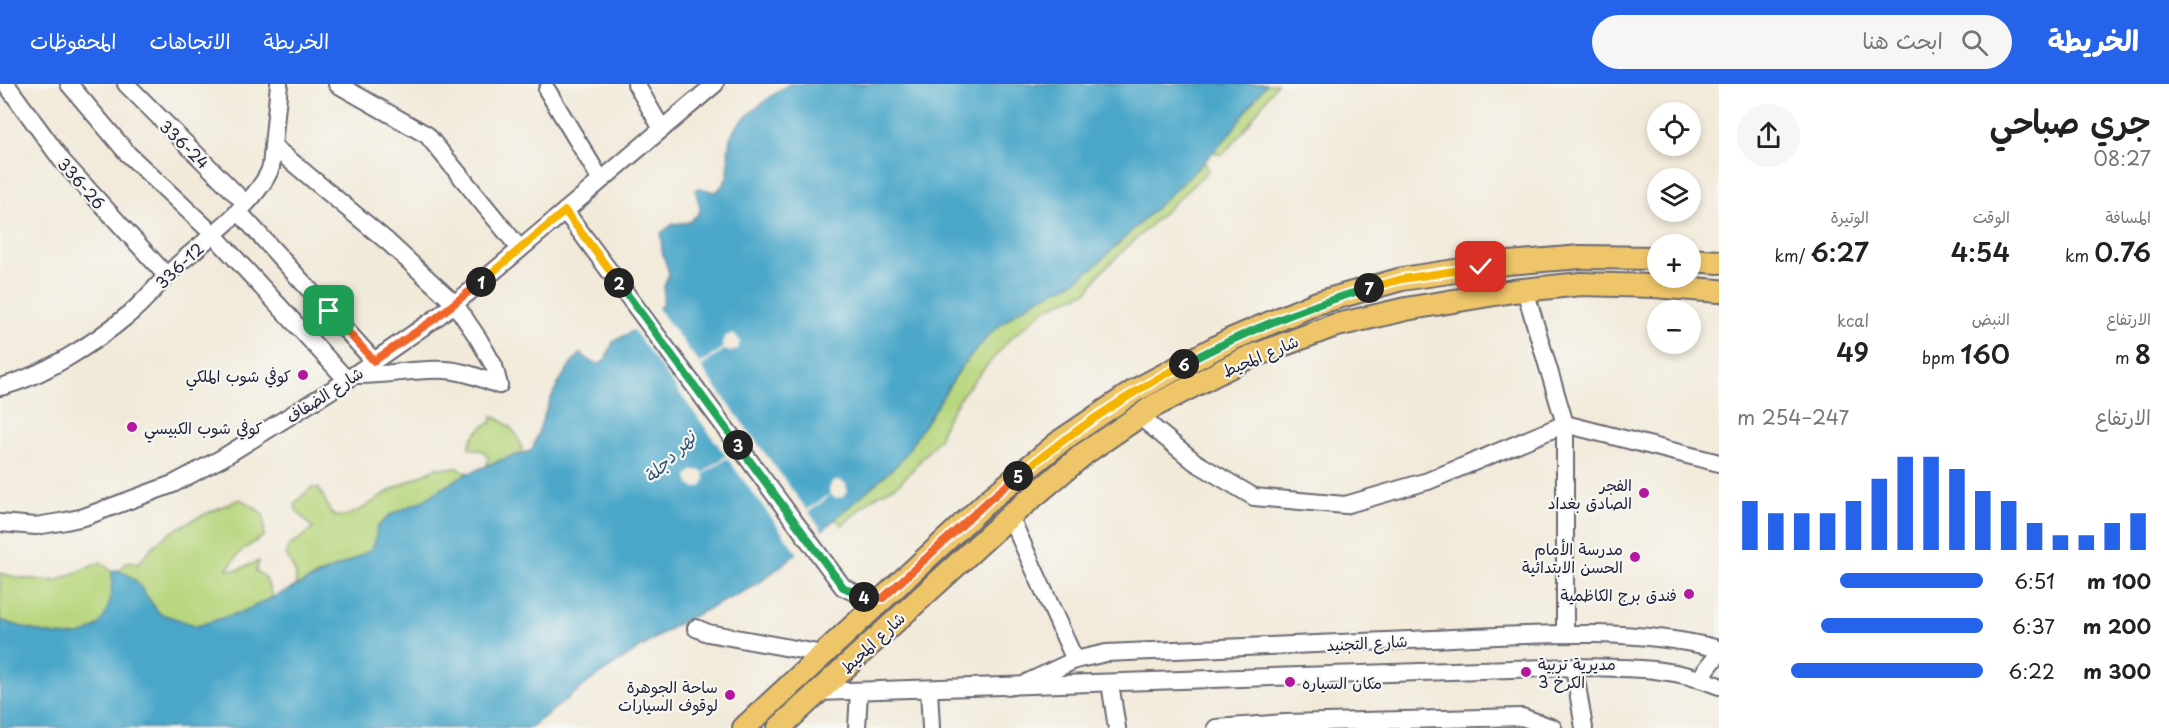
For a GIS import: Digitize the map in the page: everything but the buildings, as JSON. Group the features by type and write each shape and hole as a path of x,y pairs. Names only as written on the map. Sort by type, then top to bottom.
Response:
{"main road":[{"name":"شارع المحيط","path":"744,728 989,500 1062,440 1136,390 1214,348 1317,303 1402,279 1508,263 1581,257 1647,257"},
{"path":"1639,285 1645,273 1644,266 1647,259"},
{"path":"1701,261 1719,262"},
{"name":"شارع المحيط","path":"779,728 1010,516 1085,453 1154,406 1225,369 1249,357 1333,326 1406,309 1525,290 1581,284 1647,284"},
{"name":"شارع المحيط","path":"1701,288 1719,291"},
{"path":"1238,336 1238,348 1249,357"},
{"path":"1214,348 1224,358 1225,369"},
{"path":"904,578 909,590 922,596"},
{"path":"882,599 895,606 899,618"}],"street":[{"name":"336-26","path":"6,84 63,162 166,275"},
{"path":"69,84 128,154 213,234 351,378 423,370 446,370 474,375 499,386 489,357 455,304 388,242 274,147"},
{"name":"336-24","path":"126,84 241,207 374,361"},
{"name":"336-12","path":"0,387 24,380 94,341 129,315 166,275 241,207 267,176 274,147 279,84"},
{"path":"337,84 427,135 520,249"},
{"path":"636,84 662,129"},
{"name":"شارع الضفاف","path":"0,523 36,526 84,517 173,484 222,458 351,378 455,304 715,84"},
{"path":"547,90 602,180"},
{"path":"565,211 843,587 864,597 882,599"},
{"path":"1525,290 1565,424 1565,633"},
{"path":"1139,416 1195,462 1254,497 1345,505 1428,481 1565,424 1719,463"},
{"path":"1010,516 1075,660"},
{"path":"696,628 708,633 823,654"},
{"name":"شارع التجنيد","path":"1020,686 1075,660 1106,653 1565,633 1685,641 1719,651"},
{"path":"1700,678 1719,651"},
{"path":"1574,667 1584,728"},
{"name":"شارع التجنيد","path":"818,692 1574,667 1660,669 1700,678 1719,686"},
{"path":"1110,683 1117,728"},
{"path":"929,689 931,728"},
{"path":"857,728 859,691"},
{"path":"1216,728 1285,723 1522,717 1553,728"}],"green space":[{"path":"1237,84 1277,84 1242,133 1222,155 1213,152 1204,162 1209,170 1101,272 1088,291 1047,308 1009,340 961,396 946,420 939,439 899,484 873,498 842,525 835,519 857,499 949,370"},
{"path":"492,416 514,431 523,454 487,465 488,457 483,451 469,448 477,432 492,422"},
{"path":"436,468 458,468 468,473 462,476 427,530 324,572 296,586 296,574 286,554 288,547 313,529 296,510 295,503 311,488 318,488 334,516 342,516 358,511 393,489"},
{"path":"240,499 264,516 264,536 242,550 227,569 237,570 259,561 256,571 265,577 273,597 255,606 243,642 0,634 0,573 19,578 56,581 101,562 112,572 120,570 125,563 131,561 139,564 158,542 170,533"}],"water":[{"name":"نهر دجلة","path":"789,84 1266,84 1229,135 1204,162 1093,268 1070,284 1041,297 1018,311 992,332 963,365 901,461 791,558 755,586 677,624 626,657 597,676 530,728 0,728 0,620 61,635 78,635 92,630 103,618 110,599 112,572 115,570 125,573 136,581 159,613 197,626 244,611 356,558 373,547 377,527 390,515 424,500 462,476 503,459 530,451 557,386 581,353 591,362 599,364 605,360 613,342 636,329 663,304 664,287 669,273 662,251 661,233 673,224 689,222 699,213 700,207 695,190 698,188 716,192 723,185 728,171 729,144 735,130 757,108"}],"pier":[{"path":"657,307 700,364 723,348 722,343 725,336 732,334 738,338 740,342 738,349 731,352 724,350 701,367 807,510 830,494 829,489 832,482 839,480 846,484 847,491 843,497 835,498 831,495 809,512 824,533 799,555 727,458 704,474 705,479 702,486 695,488 689,484 687,477 692,471 699,470 703,473 726,456 632,328 641,317"}],"place":[{"name":"كوفي شوب الملكي","path":"303,375"},
{"name":"كوفي شوب الكبيسي","path":"132,427"},
{"name":"الفجر الصادق بغداد","path":"1644,493"},
{"name":"مدرسة الأمام الحسن الابتدائية","path":"1635,557"},
{"name":"فندق برج الكاظمية","path":"1689,594"},
{"name":"مديرية تربية الكرخ 3","path":"1526,672"},
{"name":"مكان السياره","path":"1290,682"},
{"name":"ساحة الجوهرة لوقوف السيارات","path":"730,695"}],"route":[{"path":"329,311 374,361 473,290 565,211 843,587 864,597 883,598 989,500 1062,440 1136,390 1230,340 1317,303 1402,279 1481,267"}]}
